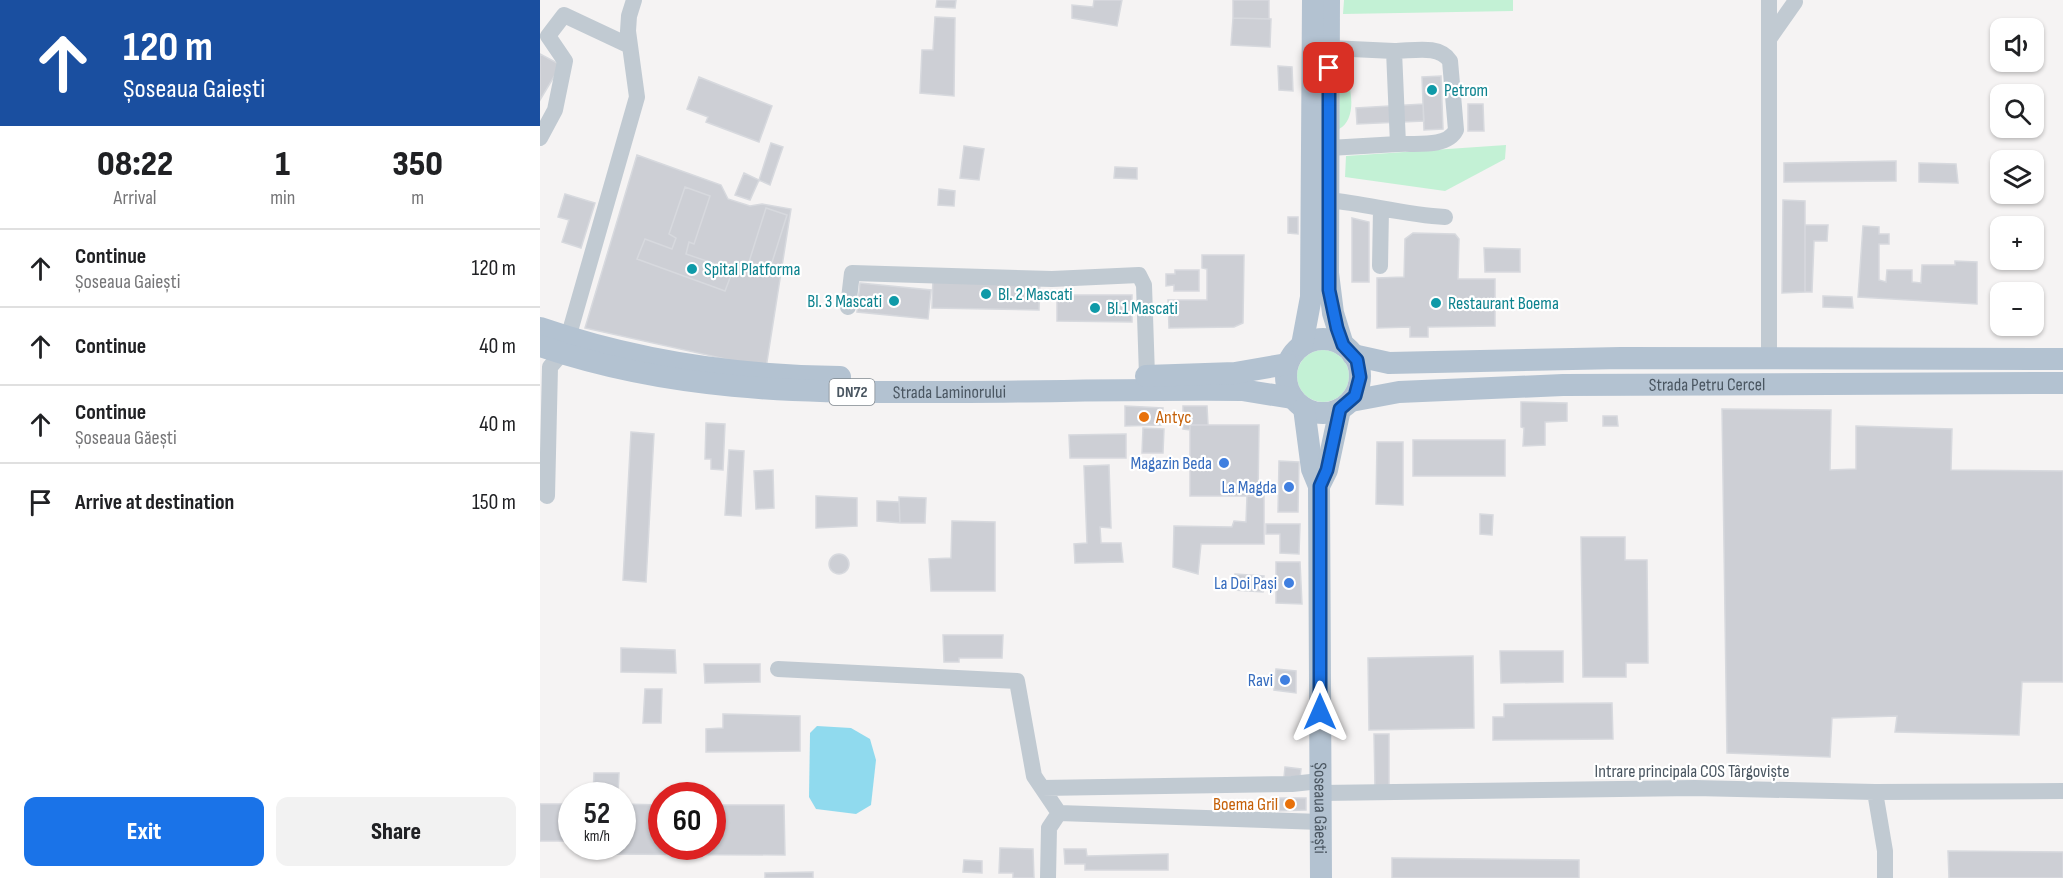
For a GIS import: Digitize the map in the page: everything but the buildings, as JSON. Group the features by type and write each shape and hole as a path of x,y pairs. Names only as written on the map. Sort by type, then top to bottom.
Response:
{"main road":[{"path":"1313,0 1321,48"},
{"path":"1320,486 1312,469 1298,403 1285,380 1287,364 1302,345 1311,297 1320,148 1321,48 1329,0"},
{"path":"1320,148 1329,201 1329,290 1348,350 1360,377 1358,390 1346,405 1320,486"},
{"name":"Strada Laminorului","path":"540,328 565,345 679,380 759,390 1147,383 1253,390 1298,403"},
{"path":"1302,345 1324,339 1348,350"},
{"name":"Strada Laminorului","path":"540,346 565,345"},
{"name":"Strada Petru Cercel","path":"1348,350 1389,363 1769,358 2063,359"},
{"name":"Strada Laminorului","path":"1147,383 1253,372 1287,364"},
{"name":"Strada Petru Cercel","path":"1346,405 1389,393 1424,390 1659,383 2063,383"},
{"name":"DN72","path":"1298,403 1322,414 1346,405"},
{"name":"Șoseaua Găești","path":"1320,486 1321,878"}],"lane":[{"path":"547,496 550,367 565,345 634,108 636,73 630,46 628,16 634,0"},
{"path":"1769,358 1770,0"},
{"path":"1769,39 1796,2"},
{"path":"540,138 555,110 565,61 548,36 564,15 630,46"},
{"path":"1320,148 1445,142 1452,138 1456,130 1450,61 1446,54 1436,50 1321,48"},
{"path":"1394,51 1398,144"},
{"path":"1329,201 1417,216 1445,217"},
{"path":"1380,266 1381,209"},
{"path":"848,307 852,273 1052,279 1139,275 1144,285 1147,383"},
{"path":"778,669 1017,681 1034,776 1059,813"},
{"name":"Intrare principala COS Târgoviște","path":"1042,788 1292,784 1320,787 1695,788 1875,792 2063,791"},
{"path":"1875,792 1885,851 1885,878"},
{"path":"1059,813 1321,822"},
{"path":"1047,878 1049,828 1059,813"}],"green space":[{"path":"1344,0 1513,0 1513,11 1343,14"},
{"path":"1340,60 1350,86 1351,107 1345,124 1339,129"},
{"path":"1506,145 1505,159 1445,191 1345,177 1346,156"},
{"path":"1318,350 1328,350 1342,357 1349,376 1342,395 1328,402 1318,402 1308,398 1301,391 1297,381 1297,371 1301,361 1308,354"}],"water":[{"path":"817,726 851,728 870,739 876,760 871,805 856,814 816,809 809,797 810,733"}],"place":[{"name":"Petrom","path":"1432,90"},
{"name":"Spital Platforma","path":"692,269"},
{"name":"Bl. 2 Mascati","path":"986,294"},
{"name":"Bl. 3 Mascati","path":"894,301"},
{"name":"Restaurant Boema","path":"1436,303"},
{"name":"Bl.1 Mascati","path":"1095,308"},
{"name":"Antyc","path":"1144,417"},
{"name":"Magazin Beda","path":"1224,463"},
{"name":"La Magda","path":"1289,487"},
{"name":"La Doi Pași","path":"1289,583"},
{"name":"Ravi","path":"1285,680"},
{"name":"Boema Gril","path":"1290,804"}],"route":[{"path":"1320,712 1320,486 1327,470 1340,409 1355,396 1360,377 1357,360 1343,345 1329,290 1329,68"}]}
